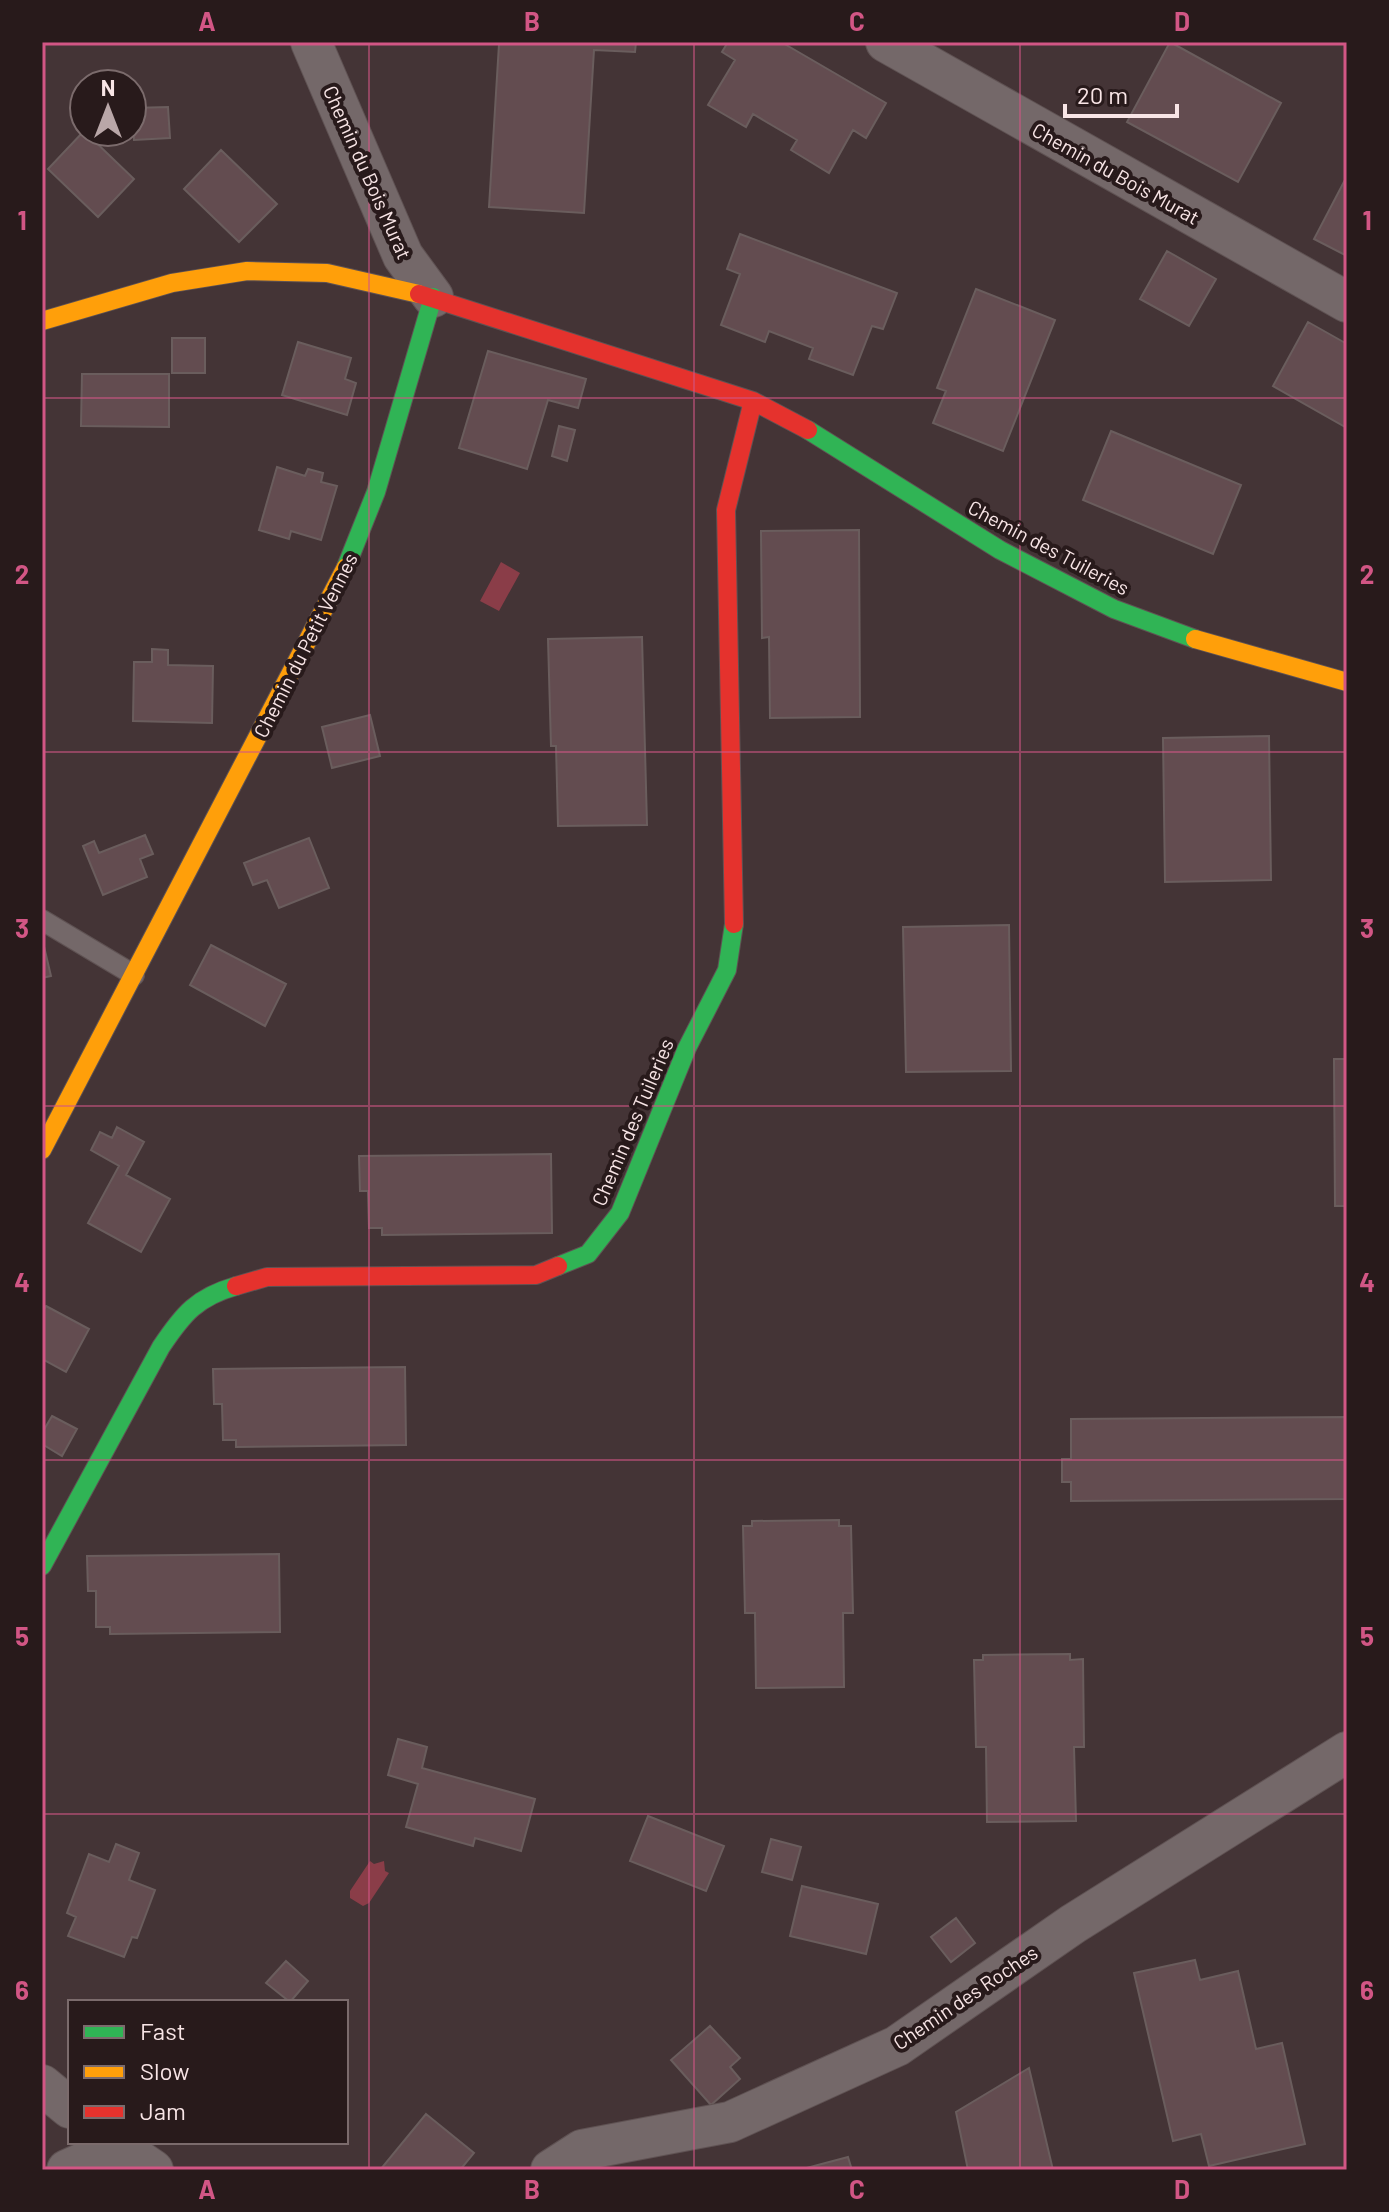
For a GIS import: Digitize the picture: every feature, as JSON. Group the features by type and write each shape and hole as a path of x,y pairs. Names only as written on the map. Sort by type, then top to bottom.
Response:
{"street":[{"name":"Chemin du Bois Murat","path":"311,42 403,256 433,297"},
{"name":"Chemin du Bois Murat","path":"886,42 1347,302"},
{"name":"Chemin des Tuileries","path":"42,321 172,283 247,271 327,273 433,297 753,401 802,426 1000,550 1114,609 1213,646 1347,682"},
{"name":"Chemin du Petit Vennes","path":"42,1150 342,578 376,492 433,297"},
{"name":"Chemin des Tuileries","path":"42,1566 161,1347 182,1315 212,1293 267,1277 536,1275 588,1254 620,1213 687,1048 727,970 735,920 726,510 753,401"},
{"name":"Chemin des Roches","path":"551,2170 582,2150 730,2122 897,2046 1073,1924 1347,1752"},
{"path":"42,2085 68,2106"},
{"path":"67,2170 107,2152 112,2144"},
{"path":"114,2144 153,2170"}],"lane":[{"path":"42,920 134,975"}],"shaded area":[{"path":"501,562 520,573 499,611 480,601"},
{"path":"370,1861 374,1864 384,1861 385,1871 389,1873 369,1903 363,1906 350,1898 350,1891"}],"building":[{"path":"470,42 636,42 635,52 594,50 584,213 489,207 499,44"},
{"path":"728,42 781,42 886,103 866,138 853,130 829,173 791,150 797,140 753,114 746,127 708,105 735,60 722,52"},
{"path":"1170,42 1281,103 1238,182 1127,122"},
{"path":"168,107 170,138 148,139 148,108"},
{"path":"68,148 102,148 134,179 98,217 48,169"},
{"path":"221,150 277,204 239,242 184,189"},
{"path":"1347,176 1347,256 1314,239"},
{"path":"740,234 897,293 883,329 872,326 853,375 809,359 813,348 769,331 765,342 721,325 740,274 727,269"},
{"path":"1167,251 1216,279 1189,326 1140,299"},
{"path":"976,289 1055,320 1003,451 933,423 946,391 937,388"},
{"path":"1308,322 1347,344 1347,428 1273,386"},
{"path":"172,338 205,338 205,373 172,373"},
{"path":"298,342 351,358 345,379 356,383 347,415 282,395"},
{"path":"488,351 586,379 578,408 548,400 527,469 459,448"},
{"path":"82,374 169,374 169,427 81,426"},
{"path":"559,426 575,430 567,461 552,456"},
{"path":"1111,431 1241,485 1213,554 1083,500"},
{"path":"277,467 305,476 308,469 323,473 321,482 337,486 321,540 291,531 289,539 259,530"},
{"path":"859,530 860,717 770,718 769,637 762,638 761,531"},
{"path":"642,637 647,825 558,826 556,746 551,746 548,639"},
{"path":"152,649 168,650 168,665 213,666 212,723 133,721 134,662 152,662"},
{"path":"370,715 380,756 332,768 322,727"},
{"path":"1269,736 1271,880 1165,882 1163,738"},
{"path":"145,835 153,854 140,859 147,877 103,895 83,846 94,841 99,853"},
{"path":"309,838 329,888 279,908 267,880 253,885 244,863"},
{"path":"1009,925 1011,1071 906,1072 903,927"},
{"path":"42,938 51,976 42,978"},
{"path":"211,945 286,984 265,1026 190,985"},
{"path":"1334,1059 1347,1059 1347,1206 1335,1206"},
{"path":"117,1127 144,1142 126,1175 170,1199 141,1252 88,1223 119,1166 91,1150 100,1132 112,1138"},
{"path":"551,1154 552,1233 382,1235 382,1228 369,1228 368,1191 360,1191 359,1156"},
{"path":"46,1306 89,1329 66,1372 42,1359 42,1313"},
{"path":"405,1367 406,1445 236,1447 236,1440 223,1440 222,1404 214,1404 213,1369"},
{"path":"52,1416 77,1429 62,1456 42,1444 42,1433"},
{"path":"1347,1417 1347,1499 1071,1501 1071,1482 1062,1482 1062,1459 1071,1459 1071,1419"},
{"path":"839,1520 839,1526 851,1526 853,1613 843,1613 844,1687 756,1688 755,1613 745,1613 743,1526 752,1526 752,1521"},
{"path":"279,1554 280,1632 110,1634 110,1627 96,1627 96,1591 88,1591 87,1556"},
{"path":"1070,1654 1070,1660 1083,1659 1084,1747 1074,1747 1076,1821 987,1822 986,1747 976,1747 974,1660 983,1660 983,1655"},
{"path":"398,1739 427,1747 422,1768 535,1799 521,1851 475,1838 473,1846 406,1827 418,1784 388,1775"},
{"path":"648,1816 724,1846 706,1891 630,1861"},
{"path":"771,1839 801,1847 792,1880 762,1872"},
{"path":"116,1844 139,1853 129,1880 155,1890 137,1938 132,1937 124,1957 68,1936 76,1917 67,1913 89,1854 109,1862"},
{"path":"802,1886 878,1904 866,1954 790,1936"},
{"path":"956,1918 975,1943 951,1962 931,1937"},
{"path":"1195,1960 1200,1980 1238,1971 1256,2049 1282,2043 1305,2144 1209,2166 1201,2134 1173,2141 1134,1973"},
{"path":"286,1961 308,1981 292,2000 266,1983"},
{"path":"710,2026 740,2058 730,2067 740,2079 711,2105 671,2060"},
{"path":"1029,2068 1053,2170 968,2170 956,2112"},
{"path":"426,2114 474,2153 460,2170 380,2170"},
{"path":"848,2157 852,2170 799,2170"}],"traffic: fast":[{"path":"346,567 376,492 433,297"},
{"path":"808,430 1000,550 1114,609 1195,639"},
{"path":"558,1266 588,1254 620,1213 687,1048 727,970 734,924"},
{"path":"42,1566 169,1335 201,1301 236,1286"}],"traffic: slow":[{"path":"42,321 172,283 247,271 327,273 419,294"},
{"path":"42,1150 346,567"},
{"path":"1195,639 1347,682"}],"traffic: jam":[{"path":"419,294 753,401 808,430"},
{"path":"734,924 726,510 753,401"},
{"path":"236,1286 267,1277 536,1275 558,1266"}]}
